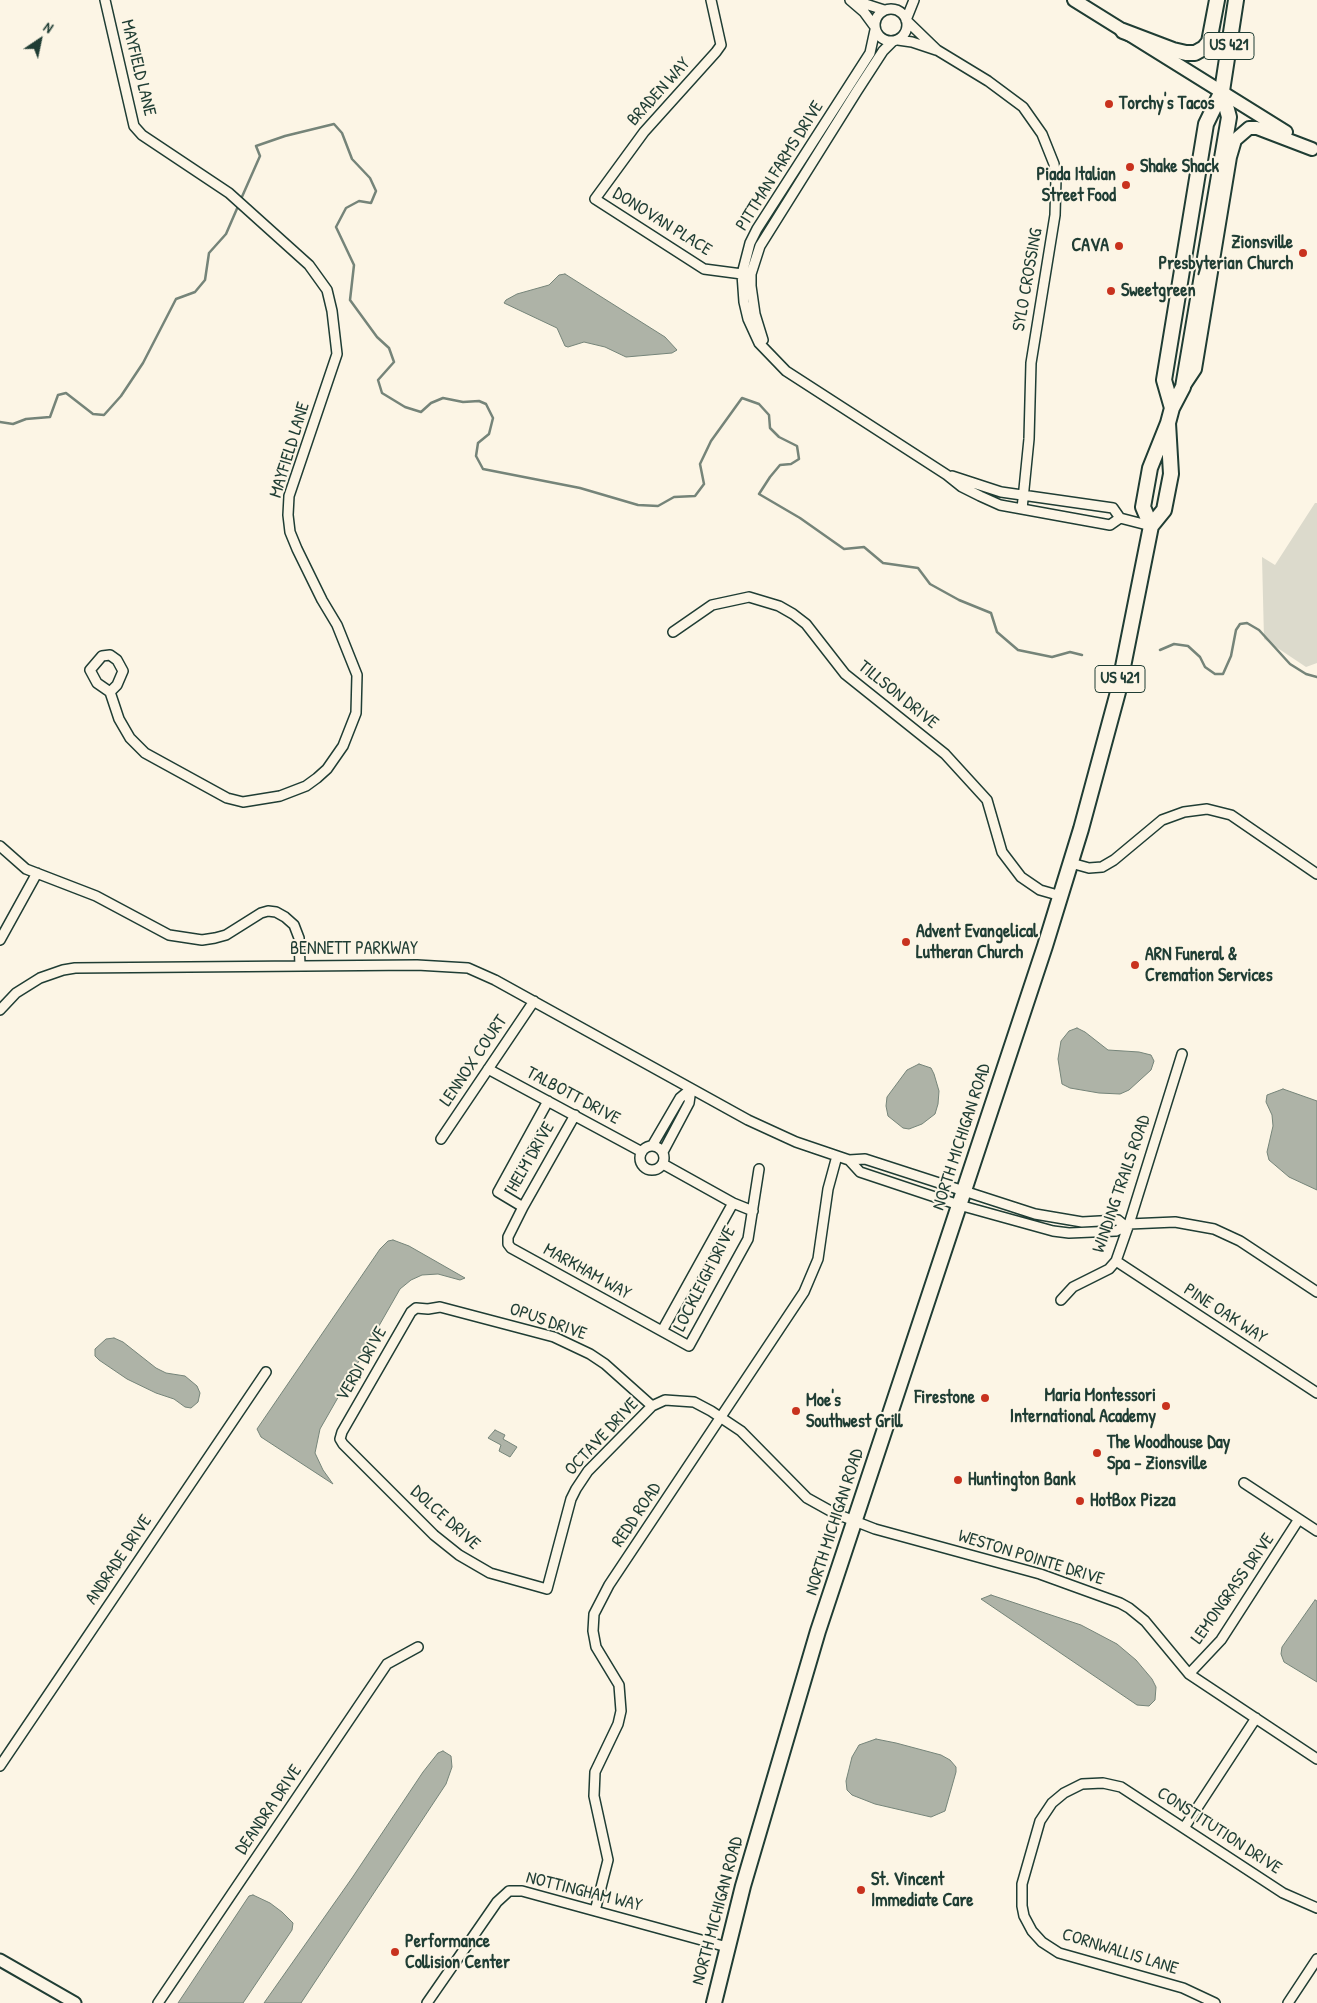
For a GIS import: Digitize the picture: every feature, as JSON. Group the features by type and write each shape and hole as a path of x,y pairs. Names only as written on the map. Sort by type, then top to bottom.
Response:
{"main road":[{"path":"1074,0 1315,151"},
{"path":"1124,31 1172,50 1186,54 1195,53 1204,48 1208,42 1217,0"},
{"name":"US 421","path":"1168,423 1171,474 1164,510 1151,526 1143,507 1150,468 1172,408 1183,386 1229,117 1222,92 1236,0"},
{"path":"1172,408 1164,380 1206,124 1222,92"},
{"path":"1183,386 1195,369 1230,157 1235,140 1249,128 1257,128 1315,151"},
{"name":"NORTH MICHIGAN ROAD","path":"714,2003 727,1947 783,1746 854,1521 1071,863 1118,692 1151,526"}],"street":[{"name":"MAYFIELD LANE","path":"105,0 134,126 142,135 229,193 309,265 327,290 332,311 337,354 289,496 288,516 290,532 297,549 322,600 337,624 357,675 356,713 343,746 327,769 306,786 280,796 243,802 227,798 142,750 124,729 110,692"},
{"name":"BRADEN WAY","path":"595,199 644,132 716,52 721,44 711,0"},
{"path":"851,0 901,12 906,20 936,50"},
{"path":"851,0 864,12 882,39 912,42 936,50"},
{"path":"875,29 878,15 900,0"},
{"path":"895,41 905,34 906,20 914,0"},
{"name":"PITTMAN FARMS DRIVE","path":"875,29 870,53 757,229 748,251 742,274 744,302 748,319 759,343 793,376 947,475 962,487 980,496 1000,505 1110,525 1120,518"},
{"name":"PITTMAN FARMS DRIVE","path":"767,352 752,298 751,274 760,246 883,51 895,41"},
{"name":"SYLO CROSSING","path":"936,50 988,81 1023,107 1042,134 1054,164 1056,178 1055,215 1031,363 1029,439 1022,509"},
{"name":"DONOVAN PLACE","path":"595,199 704,269 742,274"},
{"name":"PITTMAN FARMS DRIVE","path":"947,475 1001,492 1113,508 1120,518 1151,526"},
{"name":"TILLSON DRIVE","path":"673,632 712,606 749,596 779,606 793,614 806,624 845,674 945,754 987,800 1002,852 1021,877 1040,890 1061,896"},
{"path":"1071,863 1089,868 1102,867 1114,860 1162,820 1184,812 1207,809 1231,815 1317,874"},
{"path":"0,846 26,869 96,896 169,935 202,940 226,935 261,913 268,911 276,912 294,925 299,938 300,966"},
{"path":"0,940 37,873"},
{"name":"BENNETT PARKWAY","path":"0,1010 16,993 29,984 40,978 75,968 417,965 468,968 534,1001 770,1131 796,1142 849,1160 865,1158 1035,1214 1082,1222 1118,1220 1127,1225"},
{"name":"LENNOX COURT","path":"441,1139 534,1001"},
{"name":"WINDING TRAILS ROAD","path":"1062,1300 1073,1287 1110,1269 1116,1261 1182,1054"},
{"name":"TALBOTT DRIVE","path":"488,1069 642,1152"},
{"path":"652,1146 680,1098 691,1088"},
{"path":"663,1152 689,1103 691,1088"},
{"name":"HELM DRIVE","path":"548,1101 498,1192 523,1206 575,1115"},
{"path":"652,1146 658,1147 663,1152 665,1158 663,1164 657,1170 646,1169 641,1163 642,1152 652,1146"},
{"name":"REDD ROAD","path":"595,1911 608,1860 594,1796 595,1772 618,1724 621,1711 619,1685 596,1647 593,1631 594,1614 609,1585 796,1306 811,1280 818,1259 828,1189 837,1156"},
{"name":"BENNETT PARKWAY","path":"849,1160 860,1172 959,1205 1053,1231 1069,1233 1116,1231 1127,1225"},
{"path":"663,1164 733,1204 753,1211"},
{"name":"LOCKLEIGH DRIVE","path":"689,1346 748,1239 759,1168"},
{"name":"LOCKLEIGH DRIVE","path":"662,1331 733,1204"},
{"name":"MARKHAM WAY","path":"523,1206 508,1237 508,1244 511,1248 689,1346"},
{"path":"1127,1225 1175,1222 1214,1229 1240,1241 1317,1292"},
{"name":"PINE OAK WAY","path":"1116,1261 1317,1393"},
{"name":"OPUS DRIVE","path":"416,1308 440,1307 543,1333 560,1340 606,1364 652,1406"},
{"name":"VERDI DRIVE","path":"340,1439 346,1423 411,1312 416,1308"},
{"name":"ANDRADE DRIVE","path":"0,1766 266,1372"},
{"name":"OCTAVE DRIVE","path":"547,1589 576,1488 596,1462 652,1406 665,1400 694,1402 721,1417"},
{"name":"WESTON POINTE DRIVE","path":"721,1417 741,1431 757,1446 782,1475 807,1498 834,1513 875,1529 1019,1568 1120,1603 1145,1621 1189,1674 1317,1759"},
{"name":"DOLCE DRIVE","path":"340,1439 434,1535 459,1555 490,1573 547,1589"},
{"path":"1244,1483 1317,1531"},
{"name":"LEMONGRASS DRIVE","path":"1189,1674 1221,1640 1299,1520"},
{"name":"DEANDRA DRIVE","path":"158,2003 387,1664 418,1647"},
{"path":"1184,1828 1256,1718"},
{"name":"CONSTITUTION DRIVE","path":"1104,1783 1128,1791 1278,1890 1317,1908"},
{"name":"CORNWALLIS LANE","path":"1104,1783 1082,1784 1064,1793 1052,1803 1043,1816 1022,1884 1022,1906 1029,1926 1042,1942 1059,1953 1183,1988 1215,2003"},
{"name":"NOTTINGHAM WAY","path":"427,2003 497,1902 509,1891 522,1891 727,1947"},
{"path":"1288,2003 1317,1959"},
{"path":"0,1960 75,2003"}],"shaded area":[{"path":"565,274 665,337 677,350 672,353 626,357 605,347 584,342 568,347 565,346 557,328 504,303 517,294 549,285 559,275"},
{"path":"1315,503 1317,503 1317,663 1306,667 1264,639 1262,557 1275,565"},
{"path":"1077,1028 1108,1050 1139,1052 1151,1055 1154,1061 1151,1070 1129,1090 1120,1094 1099,1093 1070,1088 1062,1084 1058,1059 1061,1041 1069,1031"},
{"path":"919,1064 931,1068 934,1074 939,1091 938,1104 935,1114 922,1124 909,1129 903,1128 888,1116 887,1097 907,1070"},
{"path":"1283,1089 1317,1101 1317,1190 1289,1177 1269,1160 1267,1152 1273,1126 1272,1115 1266,1102 1267,1095"},
{"path":"393,1240 409,1246 465,1278 460,1280 438,1274 422,1275 411,1280 400,1289 320,1429 315,1453 323,1470 333,1484 261,1437 257,1429 380,1249 388,1241"},
{"path":"114,1338 123,1342 156,1368 166,1373 185,1376 197,1386 200,1393 198,1402 191,1408 185,1407 174,1399 156,1393 127,1379 99,1360 95,1356 95,1349 106,1339"},
{"path":"495,1430 505,1435 503,1439 517,1447 510,1457 499,1451 501,1445 488,1438"},
{"path":"991,1595 1081,1625 1117,1644 1136,1660 1152,1679 1156,1687 1155,1700 1149,1706 1137,1705 981,1599"},
{"path":"1315,1600 1317,1601 1317,1682 1284,1662 1281,1654 1282,1647"},
{"path":"876,1739 941,1755 950,1760 956,1767 956,1772 945,1811 931,1817 875,1804 852,1795 847,1790 846,1781 852,1757 859,1745"},
{"path":"443,1751 451,1756 452,1767 446,1784 301,2003 264,2003 352,1878 423,1772 438,1753"},
{"path":"253,1895 270,1903 293,1923 292,1930 243,2003 178,2003 249,1896"}],"waterway":[{"path":"241,199 260,156 256,146 285,136 334,124 342,133 352,159 370,178 376,191 371,203 359,201 346,208 336,227 354,265 350,300 377,337 389,348 394,362 378,380 382,393 405,407 421,412 431,403 443,398 463,402 479,401 486,404 493,418 489,434 478,443 476,456 483,469 580,488 638,505 658,506 674,497 695,496 704,484 700,464 711,441 742,398 759,404 769,415 770,428 779,437 797,446 799,459 791,464 780,465 759,494 800,518 844,549 864,547 883,563 918,568 930,584 959,600 991,613 997,632 1018,650 1052,657 1070,652 1082,655"},
{"path":"0,422 13,424 26,419 50,417 58,395 66,393 93,414 104,415 121,396 143,363 176,299 195,292 205,280 209,253 226,234 239,204"},
{"path":"1160,650 1174,644 1188,646 1200,657 1205,667 1215,674 1223,674 1231,656 1236,630 1240,624 1247,623 1259,630 1290,664 1306,674 1317,677"}],"place":[{"name":"Torchy's Tacos","path":"1109,104"},
{"name":"Shake Shack","path":"1130,167"},
{"name":"Piada Italian Street Food","path":"1126,185"},
{"name":"CAVA","path":"1119,246"},
{"name":"Zionsville Presbyterian Church","path":"1303,253"},
{"name":"Sweetgreen","path":"1111,291"},
{"name":"Advent Evangelical Lutheran Church","path":"906,942"},
{"name":"ARN Funeral & Cremation Services","path":"1135,965"},
{"name":"Firestone","path":"985,1398"},
{"name":"Maria Montessori International Academy","path":"1166,1406"},
{"name":"Moe's Southwest Grill","path":"796,1411"},
{"name":"The Woodhouse Day Spa - Zionsville","path":"1097,1453"},
{"name":"Huntington Bank","path":"958,1480"},
{"name":"HotBox Pizza","path":"1080,1501"},
{"name":"St. Vincent Immediate Care","path":"861,1890"},
{"name":"Performance Collision Center","path":"395,1952"}]}
